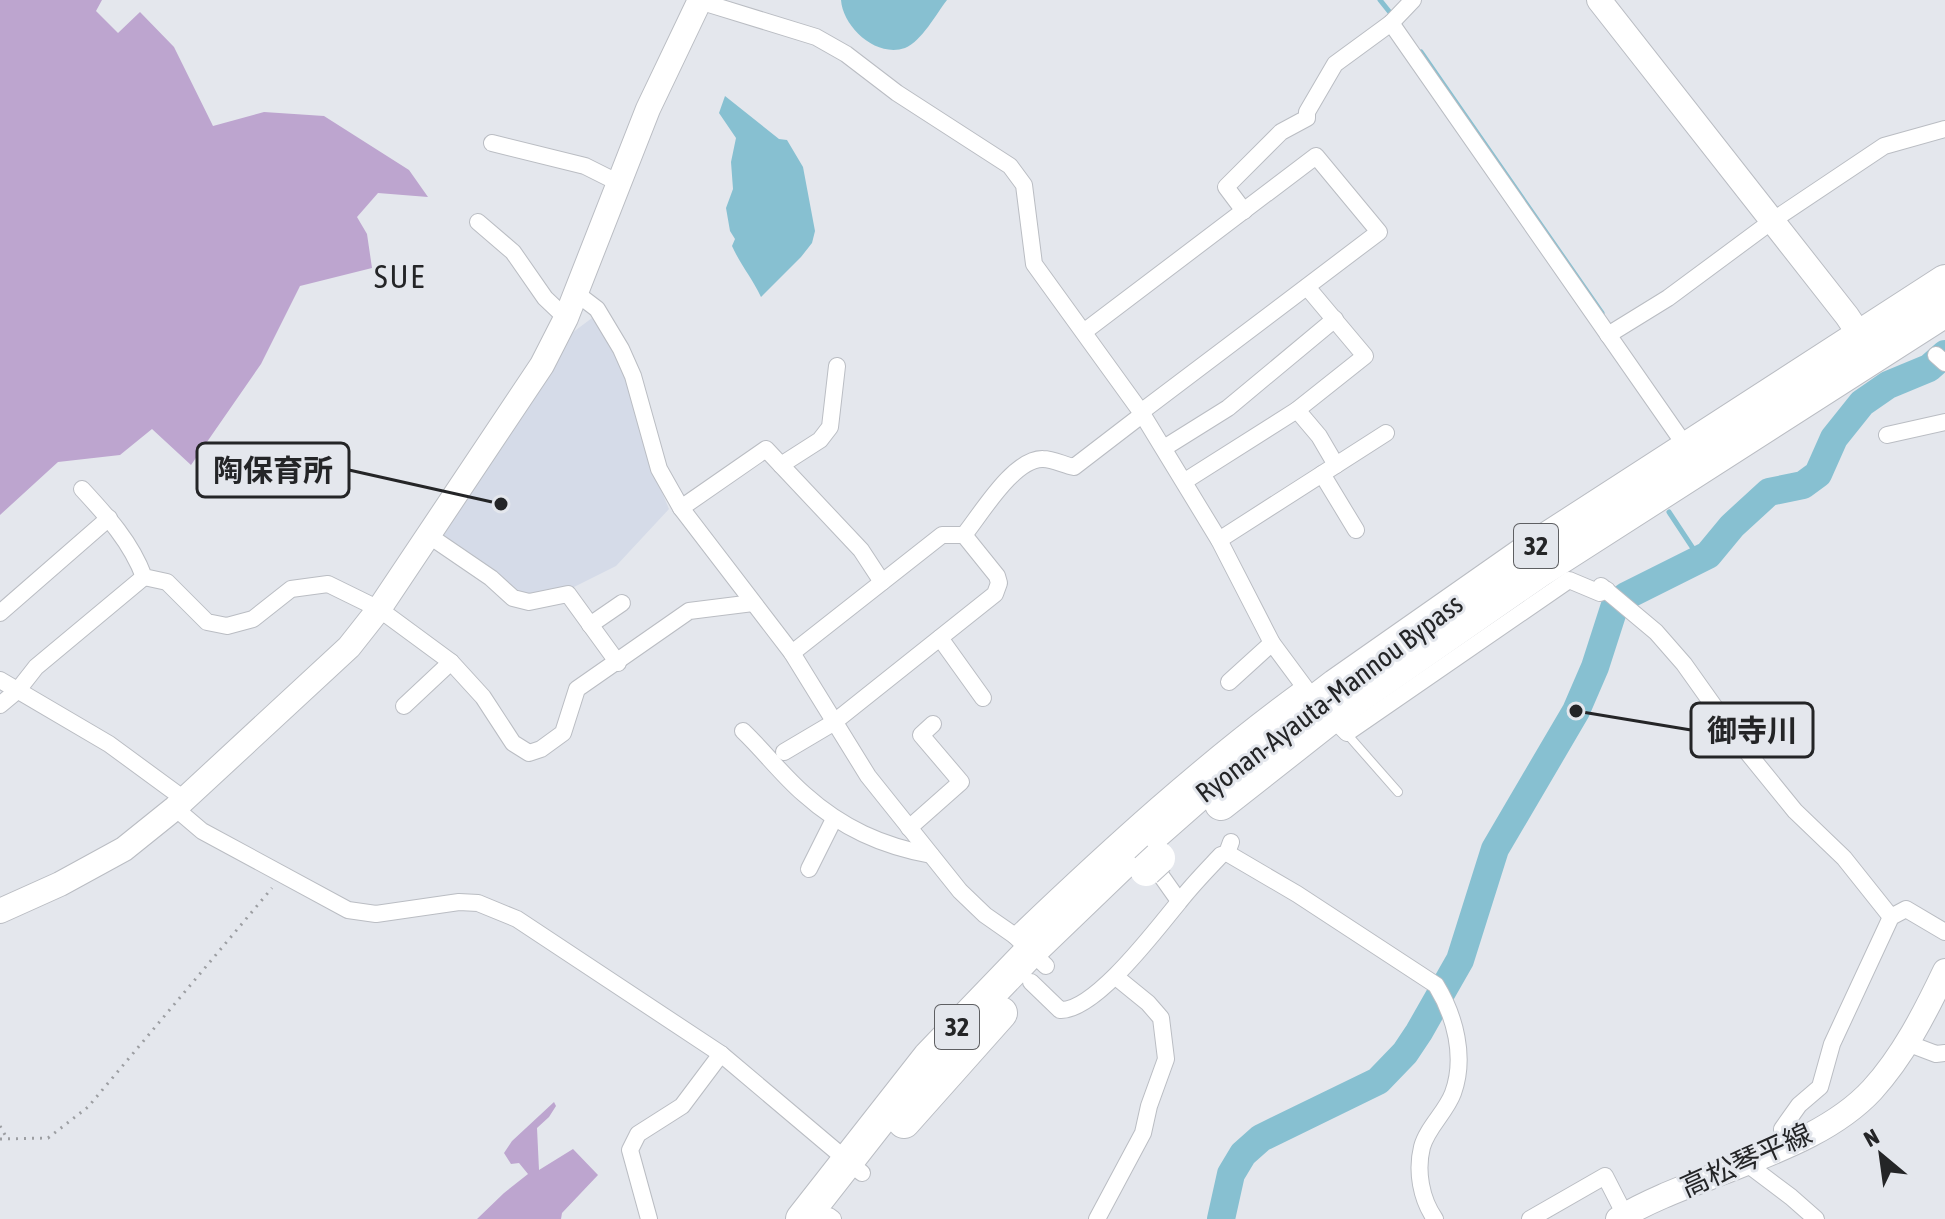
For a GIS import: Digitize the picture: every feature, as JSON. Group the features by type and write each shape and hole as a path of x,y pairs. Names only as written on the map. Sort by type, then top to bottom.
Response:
{"highway":[{"name":"Ryonan-Ayauta-Mannou Bypass","path":"1324,710 1561,557 1867,346 1945,281"},
{"name":"Ryonan-Ayauta-Mannou Bypass","path":"823,1218 854,1166 947,1070 1031,959 1143,850 1252,778 1324,710 1523,554 1687,448 1867,346 1945,311"}],"street":[{"path":"0,911 60,884 124,849 180,804 349,647 379,609 542,365 566,318 648,109 700,0 816,37 846,54 897,93 1010,166 1024,185 1034,264 1142,413 1219,540 1272,643 1324,710 1569,580 1615,598"},
{"path":"1244,211 1226,187 1281,132 1307,118 1307,112 1335,64 1391,23 1413,0"},
{"path":"1599,0 1867,346"},
{"path":"1391,23 1612,332 1687,448"},
{"path":"1612,332 1668,298 1772,221 1884,146 1945,129"},
{"path":"492,143 585,166 621,184"},
{"path":"964,535 1015,471 1028,462 1044,459 1074,467 1379,232 1316,156 1085,331"},
{"path":"478,222 513,252 545,298 566,318"},
{"path":"1185,481 1297,410 1365,356 1307,287"},
{"path":"576,293 597,309 621,349 633,376 659,469 681,508 792,653 868,776 960,891 1031,959 1060,1010 1067,1011 1116,977 1179,901 1229,848 1440,993 1454,1023 1460,1060 1453,1093 1422,1146 1420,1189 1435,1219"},
{"path":"1164,448 1228,408 1335,319"},
{"path":"781,465 820,440 830,427 837,366"},
{"path":"1297,410 1319,436 1329,470 1356,530"},
{"path":"1887,435 1945,422"},
{"path":"1219,540 1386,433"},
{"path":"681,508 766,449 861,550 882,582"},
{"path":"82,489 109,518 136,556 144,577"},
{"path":"0,613 109,518"},
{"path":"428,535 491,578 513,598 529,602 568,594 618,663"},
{"path":"792,653 942,535 964,535"},
{"path":"784,752 833,723 995,594 997,576 964,535"},
{"path":"1561,557 1570,571 1615,598 1656,632 1684,664 1743,747 1787,800 1844,858 1891,917"},
{"path":"144,577 167,582 207,622 227,626 253,619 291,589 328,584 379,609 451,662 483,697 513,743 529,753 541,749 563,733 577,689 689,611 753,603"},
{"path":"0,705 18,690 36,667 144,577"},
{"path":"590,625 622,603"},
{"path":"940,638 983,698"},
{"path":"1229,682 1272,643"},
{"path":"404,706 451,662"},
{"path":"0,680 109,744 180,804 202,831 348,910 376,914 459,902 478,903 517,919 721,1054 854,1166"},
{"path":"909,828 961,782 921,735 933,724"},
{"path":"743,731 802,793 834,819 893,848 931,855"},
{"path":"809,869 834,819"},
{"path":"1031,959 1143,850 1179,901"},
{"path":"1783,1147 1782,1129 1799,1105 1820,1087 1832,1044 1891,917 1906,909 1945,932"},
{"name":"高松琴平線","path":"1622,1217 1783,1147 1850,1109 1871,1091 1907,1043 1945,971"},
{"path":"1097,1219 1143,1133 1166,1059 1161,1018 1116,977"},
{"path":"1907,1043 1936,1054 1945,1053"},
{"path":"649,1219 630,1150 638,1134 682,1106 721,1054"},
{"path":"1746,1163 1816,1219"},
{"path":"1530,1219 1605,1176 1622,1217"}],"lane":[{"path":"1324,710 1398,792"}],"path":[{"path":"0,1139 48,1138 88,1107 283,876"},
{"path":"0,1126 8,1140"}],"shaded area":[{"path":"0,0 102,0 96,11 118,33 140,12 174,47 213,126 264,112 324,116 409,170 428,197 378,193 357,217 367,234 372,268 300,286 261,364 191,465 152,429 120,455 58,462 0,515"},
{"path":"592,318 625,373 647,457 669,509 616,566 570,589 530,596 513,592 444,540 442,529 564,339"},
{"path":"554,1102 556,1106 549,1117 537,1128 539,1170 573,1149 598,1175 562,1213 561,1219 477,1219 528,1174 519,1163 511,1164 504,1153 512,1141"}],"water":[{"path":"841,0 947,0 917,40 905,48 894,50 873,44 854,30"},
{"path":"725,96 779,139 787,140 803,167 815,231 812,243 801,257 761,297 732,246 735,239 730,231 726,208 733,189 731,162 736,138 719,113"}],"waterway":[{"path":"1380,0 1392,15"},
{"path":"1421,52 1602,313"},
{"path":"1221,1219 1231,1174 1243,1154 1261,1138 1378,1081 1405,1053 1419,1032 1460,960 1495,849 1576,711 1595,667 1614,608 1626,596 1708,555 1732,526 1769,492 1803,485 1818,474 1834,438 1862,403 1888,385 1929,368 1945,354"},
{"path":"1669,512 1700,559"}],"place":[{"name":"陶保育所","path":"501,504"},
{"name":"御寺川","path":"1576,711"}],"district":[{"name":"SUE","path":"400,277"}]}
